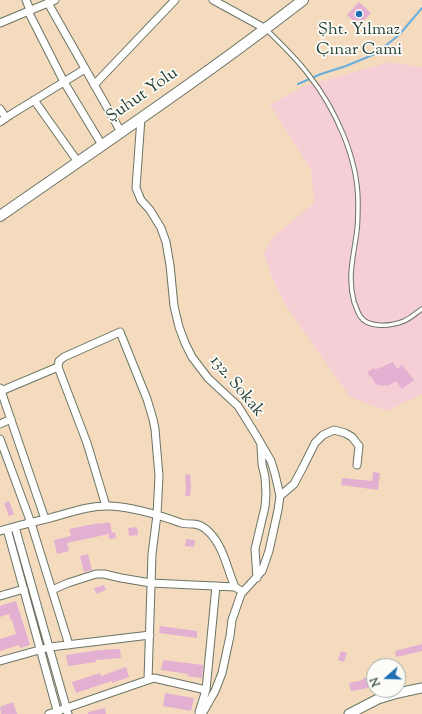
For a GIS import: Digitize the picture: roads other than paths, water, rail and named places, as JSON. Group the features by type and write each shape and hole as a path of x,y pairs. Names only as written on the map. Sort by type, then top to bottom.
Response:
{"main road":[{"name":"Şuhut Yolu","path":"0,216 266,29 303,0"}],"street":[{"path":"26,0 29,11 64,82 102,145"},
{"path":"94,85 175,0"},
{"path":"213,0 266,29"},
{"path":"0,23 52,1 85,68 121,132"},
{"path":"0,109 3,120 85,68"},
{"path":"34,100 78,162"},
{"name":"132. Sokak","path":"141,118 136,188 141,200 150,210 161,228 166,242 174,306 179,327 192,357 208,378 238,406 261,442 271,461 280,496 269,551 262,571 241,594 232,620 222,673 215,691 202,714"},
{"path":"106,506 87,443 58,367 59,361 64,357 120,332 154,419 159,476 157,515 152,554 148,680"},
{"path":"45,519 1,390 58,367"},
{"path":"0,424 11,419"},
{"path":"280,496 294,484 315,443 323,435 334,430 346,433 352,437 359,446 357,465"},
{"path":"0,438 30,523 69,645"},
{"path":"256,578 255,549 265,507 266,494 261,442"},
{"path":"58,713 24,589 3,530 73,511 106,506 132,509 184,524 196,524 202,526 218,544 224,555 235,587"},
{"path":"15,527 68,711"},
{"path":"52,590 76,579 96,574 104,574 151,583 235,587 243,592"},
{"path":"198,714 206,690 216,586"},
{"path":"0,596 24,589"},
{"path":"0,661 50,647 150,635"},
{"path":"49,714 68,711 154,678 206,690"},
{"path":"349,714 378,699 422,688"}],"lane":[{"path":"266,29 308,74 325,97 352,159 357,183 358,201 357,229 350,281 352,296 359,315 367,323 374,325 391,324 404,321 422,309"}],"waterway":[{"path":"298,84 375,54 399,35 422,8"}],"place":[{"name":"Şht. Yılmaz Çınar Cami","path":"359,14"}]}
